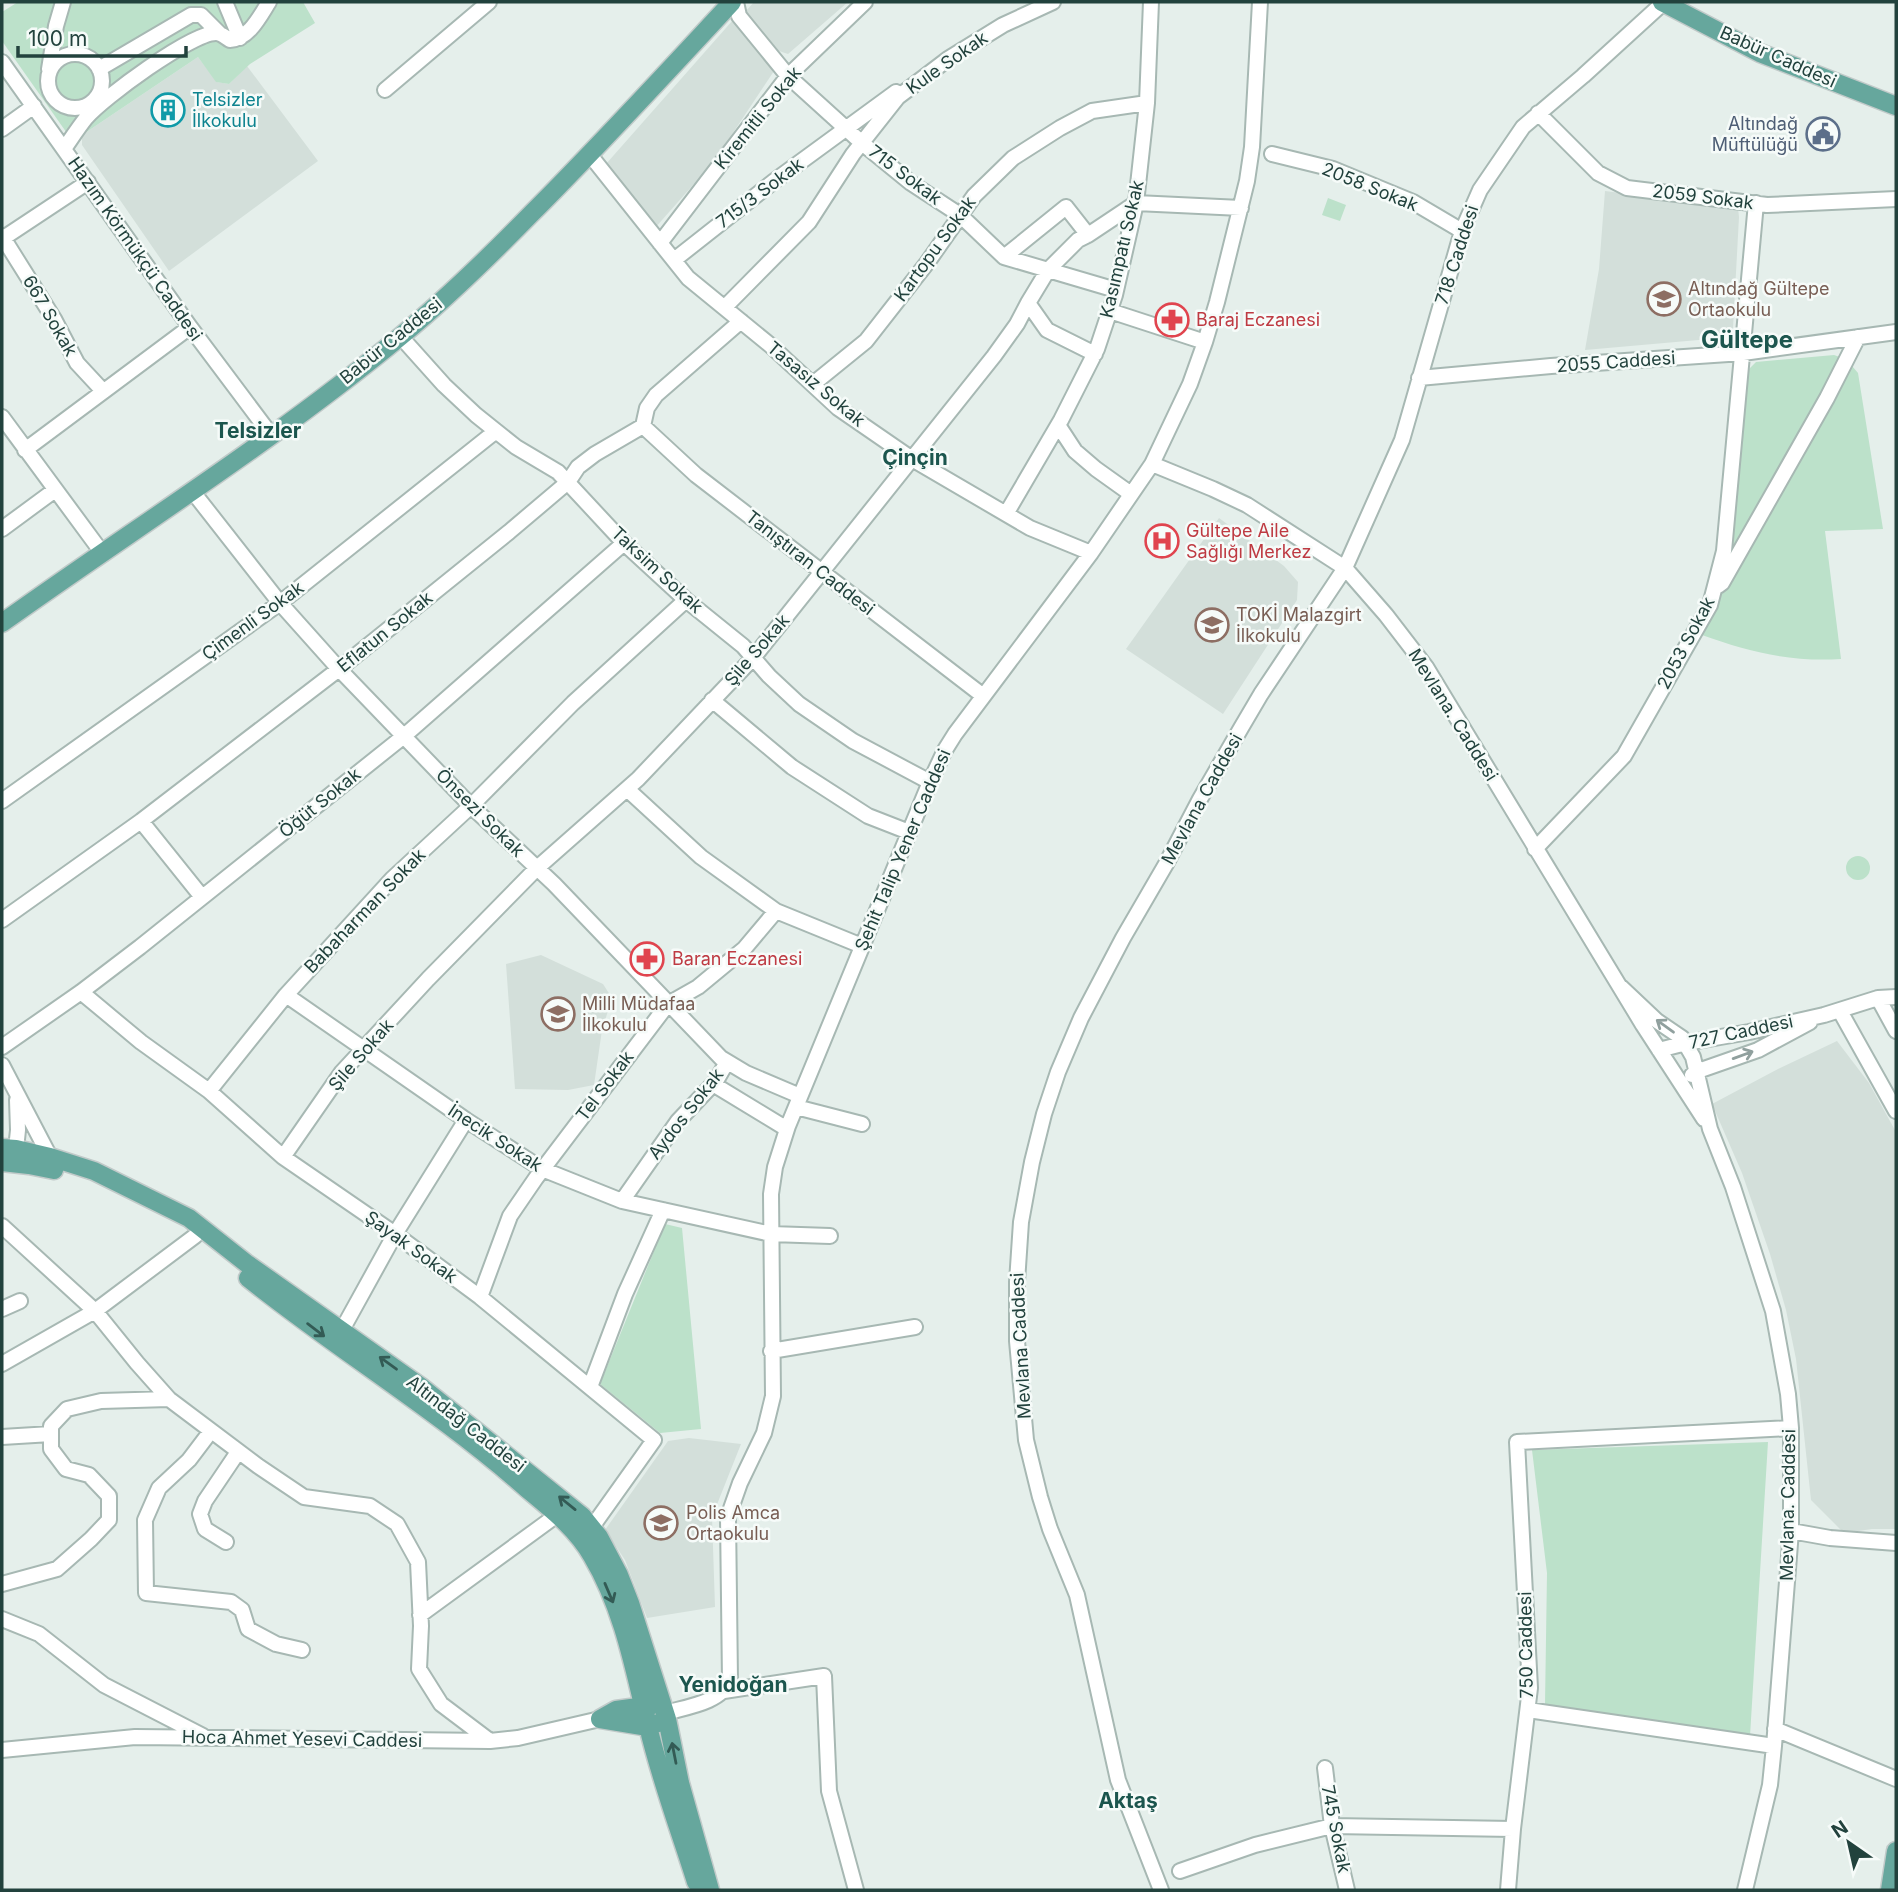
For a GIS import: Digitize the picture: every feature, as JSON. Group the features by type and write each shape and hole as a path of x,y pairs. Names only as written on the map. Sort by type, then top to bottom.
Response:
{"main road":[{"name":"Babür Caddesi","path":"2,623 193,492 401,337 494,252 734,2"},
{"name":"Babür Caddesi","path":"1662,2 1760,53 1896,106"},
{"path":"1875,98 1896,95"},
{"name":"Altındağ Caddesi","path":"7,1156 50,1157 76,1164 108,1176 179,1212 246,1263 420,1386 582,1516 592,1527 619,1575 630,1602 664,1712 680,1783 710,1890"},
{"name":"Altındağ Caddesi","path":"7,1156 110,1190 195,1236 332,1342 491,1458 577,1534 603,1577 621,1620 648,1727 698,1890"},
{"name":"Hoca Ahmet Yesevi Caddesi","path":"600,1720 616,1710 644,1706 664,1712"},
{"path":"648,1727 664,1712"},
{"name":"Hoca Ahmet Yesevi Caddesi","path":"600,1720 648,1727"},
{"path":"1890,1890 1896,1851"}],"street":[{"path":"63,2 48,74 49,88 62,105 90,115"},
{"path":"225,2 240,38"},
{"path":"99,69 191,15 201,15 230,40 240,38 254,25 269,2"},
{"path":"385,90 489,2"},
{"name":"715 Sokak","path":"734,2 739,16 788,76 911,183 960,215 1004,257 1116,290"},
{"name":"Kiremitli Sokak","path":"660,243 788,76 865,2"},
{"name":"Kule Sokak","path":"725,307 809,222 862,142 898,97 948,58 1003,25 1053,2"},
{"name":"Kasımpatı Sokak","path":"1006,514 1058,425 1095,354 1116,290 1136,203 1147,103 1151,2"},
{"name":"Şehit Talip Yener Caddesi","path":"723,1691 730,1680 728,1517 733,1499 761,1440 773,1395 772,1181 787,1129 930,782 950,741 1091,553 1152,464 1190,384 1205,342 1241,208 1252,147 1260,2"},
{"name":"718 Caddesi","path":"1345,568 1402,440 1462,231 1480,190 1523,127 1583,76 1662,2"},
{"path":"64,149 90,115 127,83 193,40 219,33"},
{"path":"48,74 58,60 74,54 90,58 99,69 102,84 97,96 88,104 75,108"},
{"name":"Hazım Körmükçü Caddesi","path":"2,62 190,327 271,435"},
{"name":"715/3 Sokak","path":"674,260 846,128 893,94 918,82"},
{"name":"Kartopu Sokak","path":"813,384 866,341 927,263 974,196 1013,158 1093,111 1147,103"},
{"path":"2,129 34,106"},
{"name":"2059 Sokak","path":"1538,113 1598,173 1627,188 1767,205 1896,199"},
{"name":"2058 Sokak","path":"1272,154 1333,169 1413,202 1462,231"},
{"name":"Tasasız Sokak","path":"590,155 688,278 725,307 838,408 912,459 1030,528 1091,553"},
{"path":"2,237 88,182"},
{"path":"1136,203 1241,208"},
{"name":"Şile Sokak","path":"283,1157 342,1072 428,979 536,869 627,789 753,658 994,356 1017,324 1048,270 1077,240 1136,203"},
{"name":"2053 Sokak","path":"1535,849 1624,756 1710,606 1724,551 1756,203"},
{"path":"1004,257 1066,207 1088,235"},
{"name":"667 Sokak","path":"2,237 54,319 77,363 103,391"},
{"path":"1027,303 1047,330 1095,354"},
{"path":"1110,311 1205,342"},
{"path":"643,426 646,408 656,396 741,321"},
{"path":"25,450 190,327"},
{"name":"2055 Caddesi","path":"1419,378 1743,353 1896,332"},
{"name":"Taksim Sokak","path":"401,337 444,385 496,431 516,447 551,466 624,543 686,600 735,639 799,704 876,754 930,782"},
{"path":"1714,589 1723,583 1828,398 1858,337"},
{"path":"2,417 6,434 25,450 103,554"},
{"path":"1058,425 1075,451 1131,494"},
{"name":"Eflatun Sokak","path":"2,920 141,821 338,669 509,532 568,482 578,467 643,426"},
{"name":"Tanıştıran Caddesi","path":"643,426 696,475 982,695"},
{"name":"Çimenli Sokak","path":"2,802 280,603 496,431"},
{"name":"Mevlana. Caddesi","path":"1152,464 1247,505 1345,568 1386,615 1426,667 1535,849 1710,1129 1734,1187 1773,1311 1788,1394 1791,1428 1791,1531 1774,1746 1770,1785 1745,1890"},
{"path":"2,529 55,490"},
{"name":"Önsezi Sokak","path":"193,492 280,603 338,669 471,806 554,884 727,1062 798,1102 862,1124"},
{"name":"Öğüt Sokak","path":"2,1047 80,992 202,898 404,736 624,543"},
{"name":"Mevlana Caddesi","path":"1161,1890 1118,1780 1077,1595 1050,1529 1030,1459 1016,1317 1021,1222 1032,1162 1049,1098 1081,1018 1241,727 1345,568"},
{"name":"Babaharman Sokak","path":"209,1091 286,995 391,878 471,806 573,703 686,600"},
{"path":"712,700 792,767 868,816 909,832"},
{"path":"627,789 701,856 776,911 862,946"},
{"path":"141,821 202,898"},
{"name":"Tel Sokak","path":"480,1297 510,1216 542,1169 668,1003 698,987 744,949 776,911"},
{"name":"Mevlana. Caddesi","path":"1621,987 1657,1021 1686,1043 1698,1071 1710,1129"},
{"name":"Şayak Sokak","path":"80,992 209,1091 283,1157 395,1234 480,1297 654,1440 592,1527"},
{"name":"İnecik Sokak","path":"286,995 466,1120 542,1169 622,1201 771,1234 830,1236"},
{"name":"727 Caddesi","path":"1659,1050 1824,1015 1878,998 1896,997"},
{"path":"1878,998 1896,1031"},
{"path":"1840,1010 1896,1111"},
{"name":"727 Caddesi","path":"1681,1082 1698,1071 1758,1050 1824,1015"},
{"name":"Aydos Sokak","path":"622,1201 678,1121 713,1084 727,1062"},
{"path":"2,1065 50,1157"},
{"path":"713,1084 787,1129"},
{"path":"7,1156 18,1129 17,1095"},
{"path":"342,1330 395,1234 466,1120"},
{"path":"590,1387 625,1294 663,1210"},
{"path":"2,1226 95,1311 169,1399 238,1452 304,1497 370,1506 397,1524 418,1562 419,1669 441,1704 490,1741"},
{"path":"2,1364 95,1311 195,1236"},
{"path":"2,1309 20,1301"},
{"path":"771,1351 915,1327"},
{"path":"2,1584 57,1569 109,1520 110,1496 89,1475 66,1469 51,1449 51,1426 67,1409 101,1401 169,1399"},
{"name":"750 Caddesi","path":"1508,1890 1530,1688 1517,1441 1791,1428"},
{"path":"211,1431 189,1460 159,1488 145,1520 146,1593 231,1602 242,1610 248,1629 275,1644 302,1650"},
{"path":"2,1437 51,1434"},
{"path":"226,1542 205,1529 200,1514 205,1501 238,1452"},
{"path":"420,1615 557,1515"},
{"path":"1791,1531 1830,1538 1896,1543"},
{"path":"2,1619 39,1634 104,1685 208,1738"},
{"path":"664,1712 708,1700 723,1691 824,1676 829,1791 856,1890"},
{"path":"1528,1710 1774,1746"},
{"name":"Hoca Ahmet Yesevi Caddesi","path":"2,1750 135,1737 490,1741 518,1738 600,1720"},
{"path":"1775,1729 1896,1779"},
{"name":"745 Sokak","path":"1325,1768 1332,1826 1347,1890"},
{"path":"1180,1871 1255,1845 1332,1826 1513,1829"}],"shaded area":[{"path":"754,2 848,2 788,54 779,51 745,12"},
{"path":"733,20 776,68 715,160 655,228 606,164"},
{"path":"198,57 217,82 229,84 247,66 318,161 169,271 82,145 82,135"},
{"name":"Altındağ Gültepe Ortaokulu","path":"1605,191 1738,208 1733,328 1721,338 1585,350 1599,269"},
{"name":"TOKİ Malazgirt İlkokulu","path":"1219,518 1284,566 1298,582 1297,600 1223,714 1126,649"},
{"name":"Milli Müdafaa İlkokulu","path":"541,955 603,984 612,998 602,1030 594,1085 568,1090 515,1089 506,964"},
{"path":"1837,1041 1869,1083 1896,1132 1896,1529 1842,1531 1811,1500 1796,1359 1786,1310 1742,1173 1712,1104"},
{"name":"Polis Amca Ortaokulu","path":"689,1438 741,1444 712,1517 715,1607 647,1618 625,1560 605,1530 668,1441"}],"green space":[{"path":"18,2 303,2 315,23 250,64 229,84 216,82 198,57 82,135 76,146 2,41 2,12"},
{"path":"1328,198 1346,205 1340,221 1322,215"},
{"path":"1834,355 1846,359 1858,373 1883,529 1825,531 1841,659 1804,659 1770,654 1702,635 1729,566 1749,369 1756,362"},
{"path":"1858,856 1869,863 1870,868 1863,879 1858,880 1847,873 1846,868 1853,857"},
{"path":"665,1224 682,1228 701,1429 660,1433 600,1384"},
{"path":"1768,1442 1750,1736 1545,1704 1547,1573 1532,1450"}],"place":[{"name":"Telsizler İlkokulu","path":"168,110"},
{"name":"Altındağ Müftülüğü","path":"1823,134"},
{"name":"Altındağ Gültepe Ortaokulu","path":"1664,299"},
{"name":"Baraj Eczanesi","path":"1172,320"},
{"name":"Gültepe Aile Sağlığı Merkez","path":"1162,541"},
{"name":"TOKİ Malazgirt İlkokulu","path":"1212,625"},
{"name":"Baran Eczanesi","path":"647,959"},
{"name":"Milli Müdafaa İlkokulu","path":"558,1014"},
{"name":"Polis Amca Ortaokulu","path":"661,1523"}],"district":[{"name":"Gültepe","path":"1747,340"},
{"name":"Telsizler","path":"258,431"},
{"name":"Çinçin","path":"915,458"},
{"name":"Yenidoğan","path":"733,1685"},
{"name":"Aktaş","path":"1128,1801"}]}
